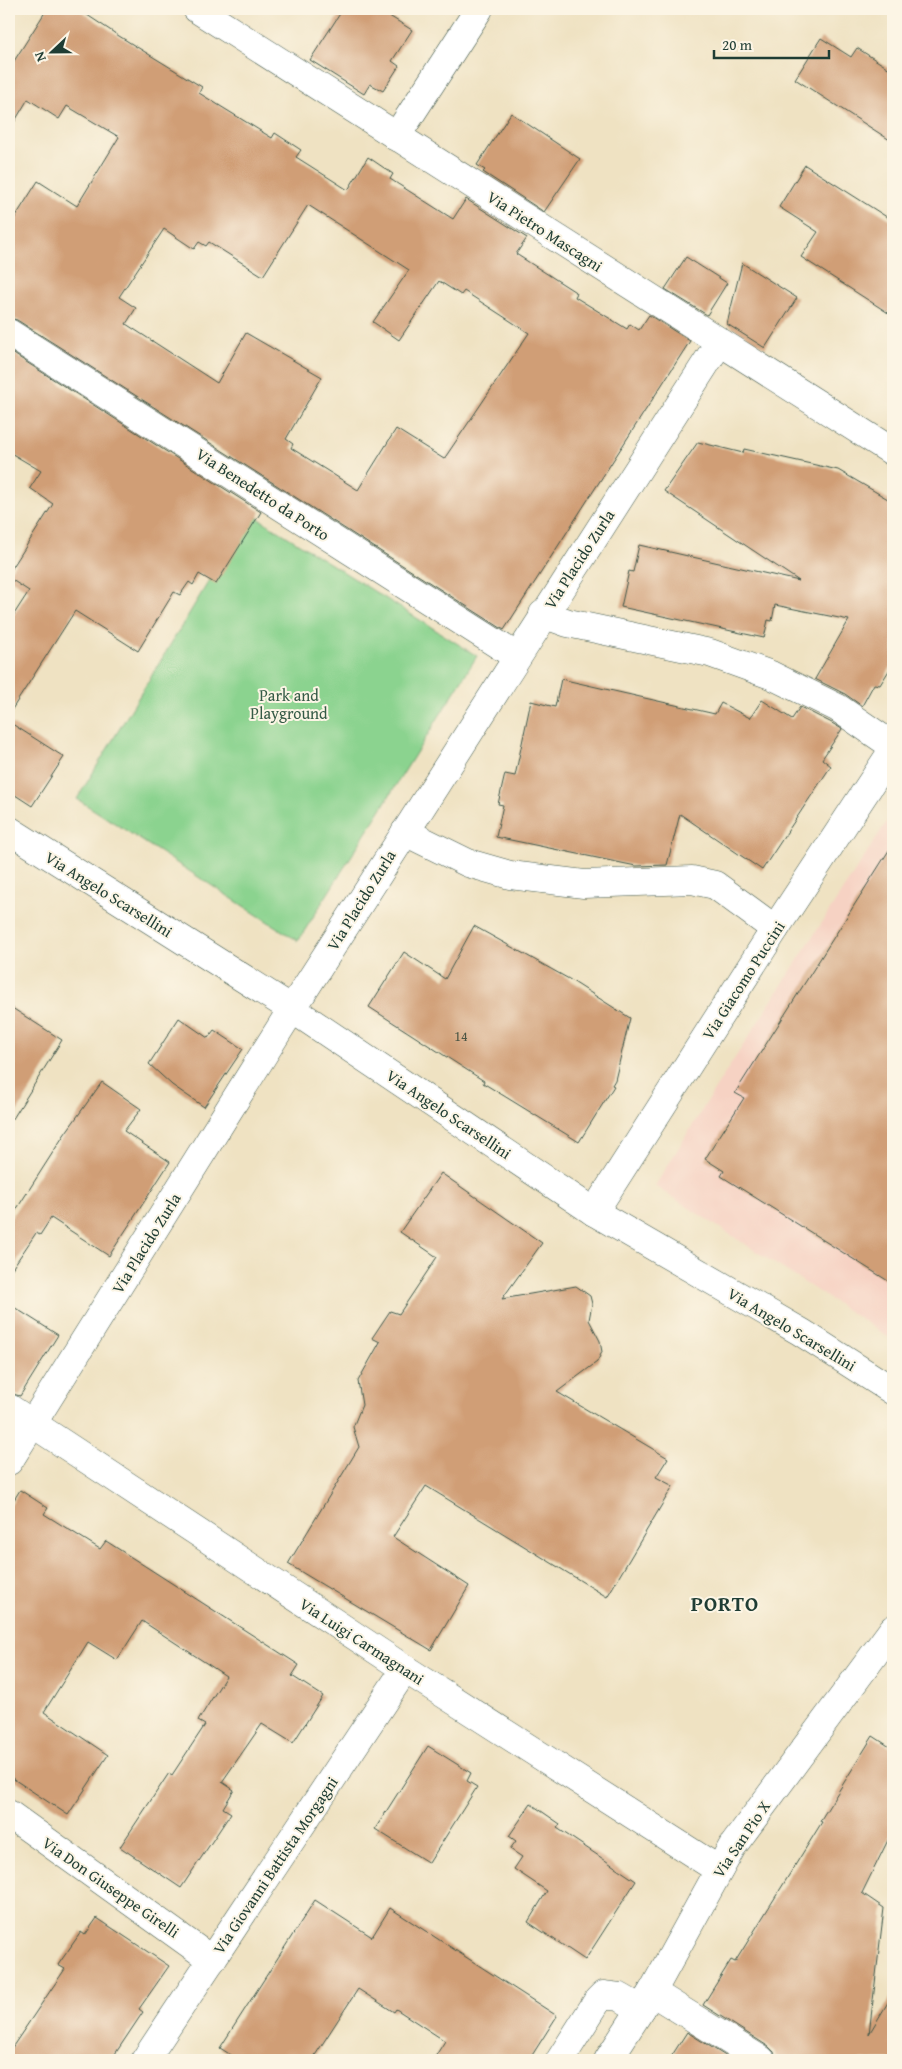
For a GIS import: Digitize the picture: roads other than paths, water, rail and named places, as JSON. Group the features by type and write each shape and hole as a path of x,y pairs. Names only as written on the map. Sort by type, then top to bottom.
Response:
{"street":[{"name":"Via Pietro Mascagni","path":"197,9 893,452"},
{"path":"396,136 479,9"},
{"name":"Via Benedetto da Porto","path":"9,333 516,656"},
{"name":"Via Placido Zurla","path":"9,1461 516,656 719,343"},
{"path":"543,614 568,623 710,653 771,675 838,708 893,748"},
{"name":"Via Giacomo Puccini","path":"594,1212 893,748"},
{"name":"Via Angelo Scarsellini","path":"9,830 292,1009 594,1212 801,1332 893,1391"},
{"path":"405,832 468,863 510,875 584,884 692,880 715,885 775,929"},
{"name":"Via Luigi Carmagnani","path":"9,1408 405,1669 719,1870"},
{"name":"Via San Pio X","path":"608,2060 646,2001 732,1847 893,1629"},
{"name":"Via Giovanni Battista Morgagni","path":"145,2060 405,1669"},
{"name":"Via Don Giuseppe Girelli","path":"9,1814 212,1960"},
{"path":"560,2060 598,2000 604,1995 646,2001 761,2060"}],"district":[{"name":"PORTO","path":"725,1603"}],"park label":[{"name":"Park and Playground","path":"289,704"}]}
